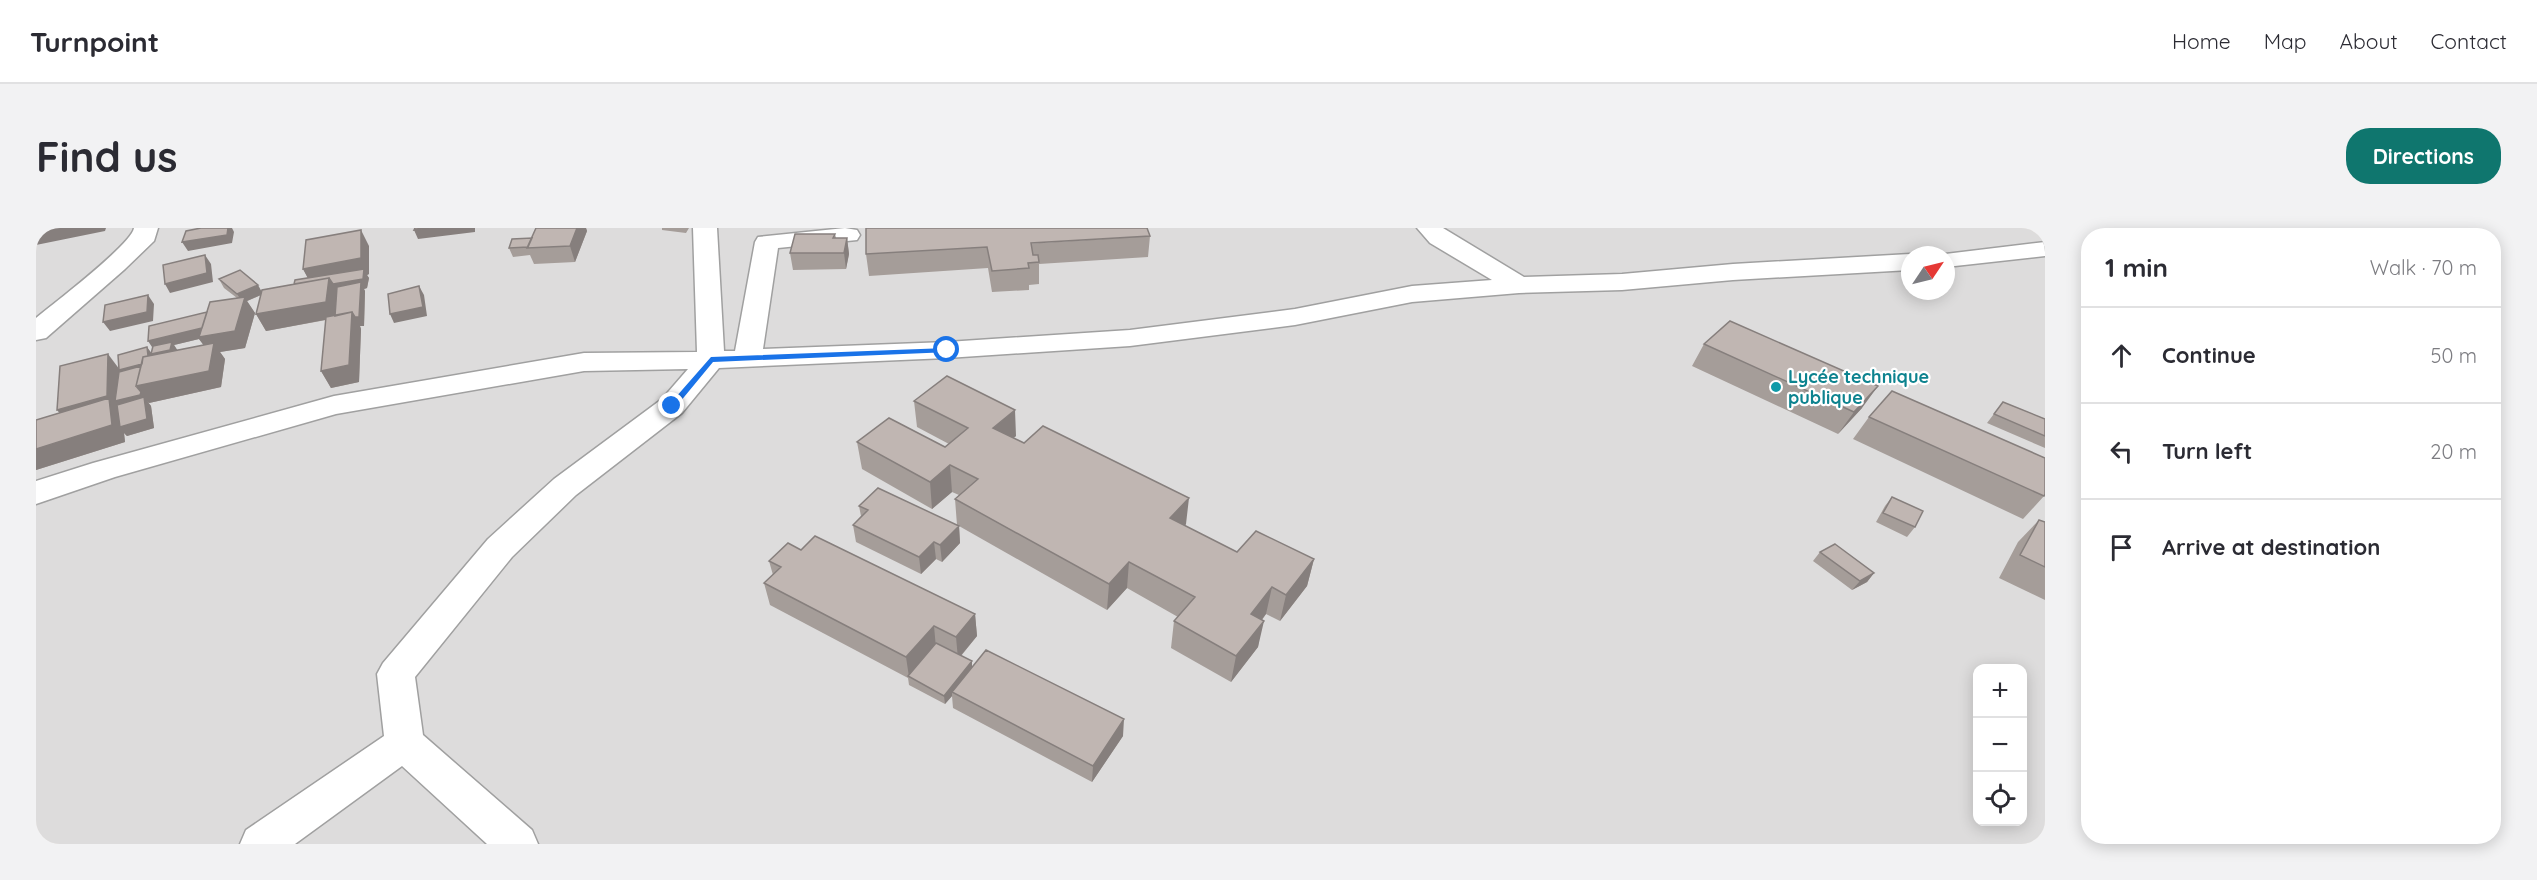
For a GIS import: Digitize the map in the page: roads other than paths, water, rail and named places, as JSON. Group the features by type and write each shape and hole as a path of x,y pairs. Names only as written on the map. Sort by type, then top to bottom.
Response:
{"street":[{"path":"36,332 116,264 145,236 146,228"},
{"path":"517,844 404,743 396,674 500,548 565,487 672,406 711,360 705,228"},
{"path":"1430,228 1439,238 1519,285"},
{"path":"748,358 767,242 848,235"},
{"path":"1955,259 2045,249"},
{"path":"36,494 104,470 334,405 584,362 711,360 947,350 1130,338 1295,317 1412,294 1519,285 1622,282 1733,272 1901,263"},
{"path":"261,844 404,743"}],"place":[{"name":"Lycée technique publique","path":"1776,387"}]}
